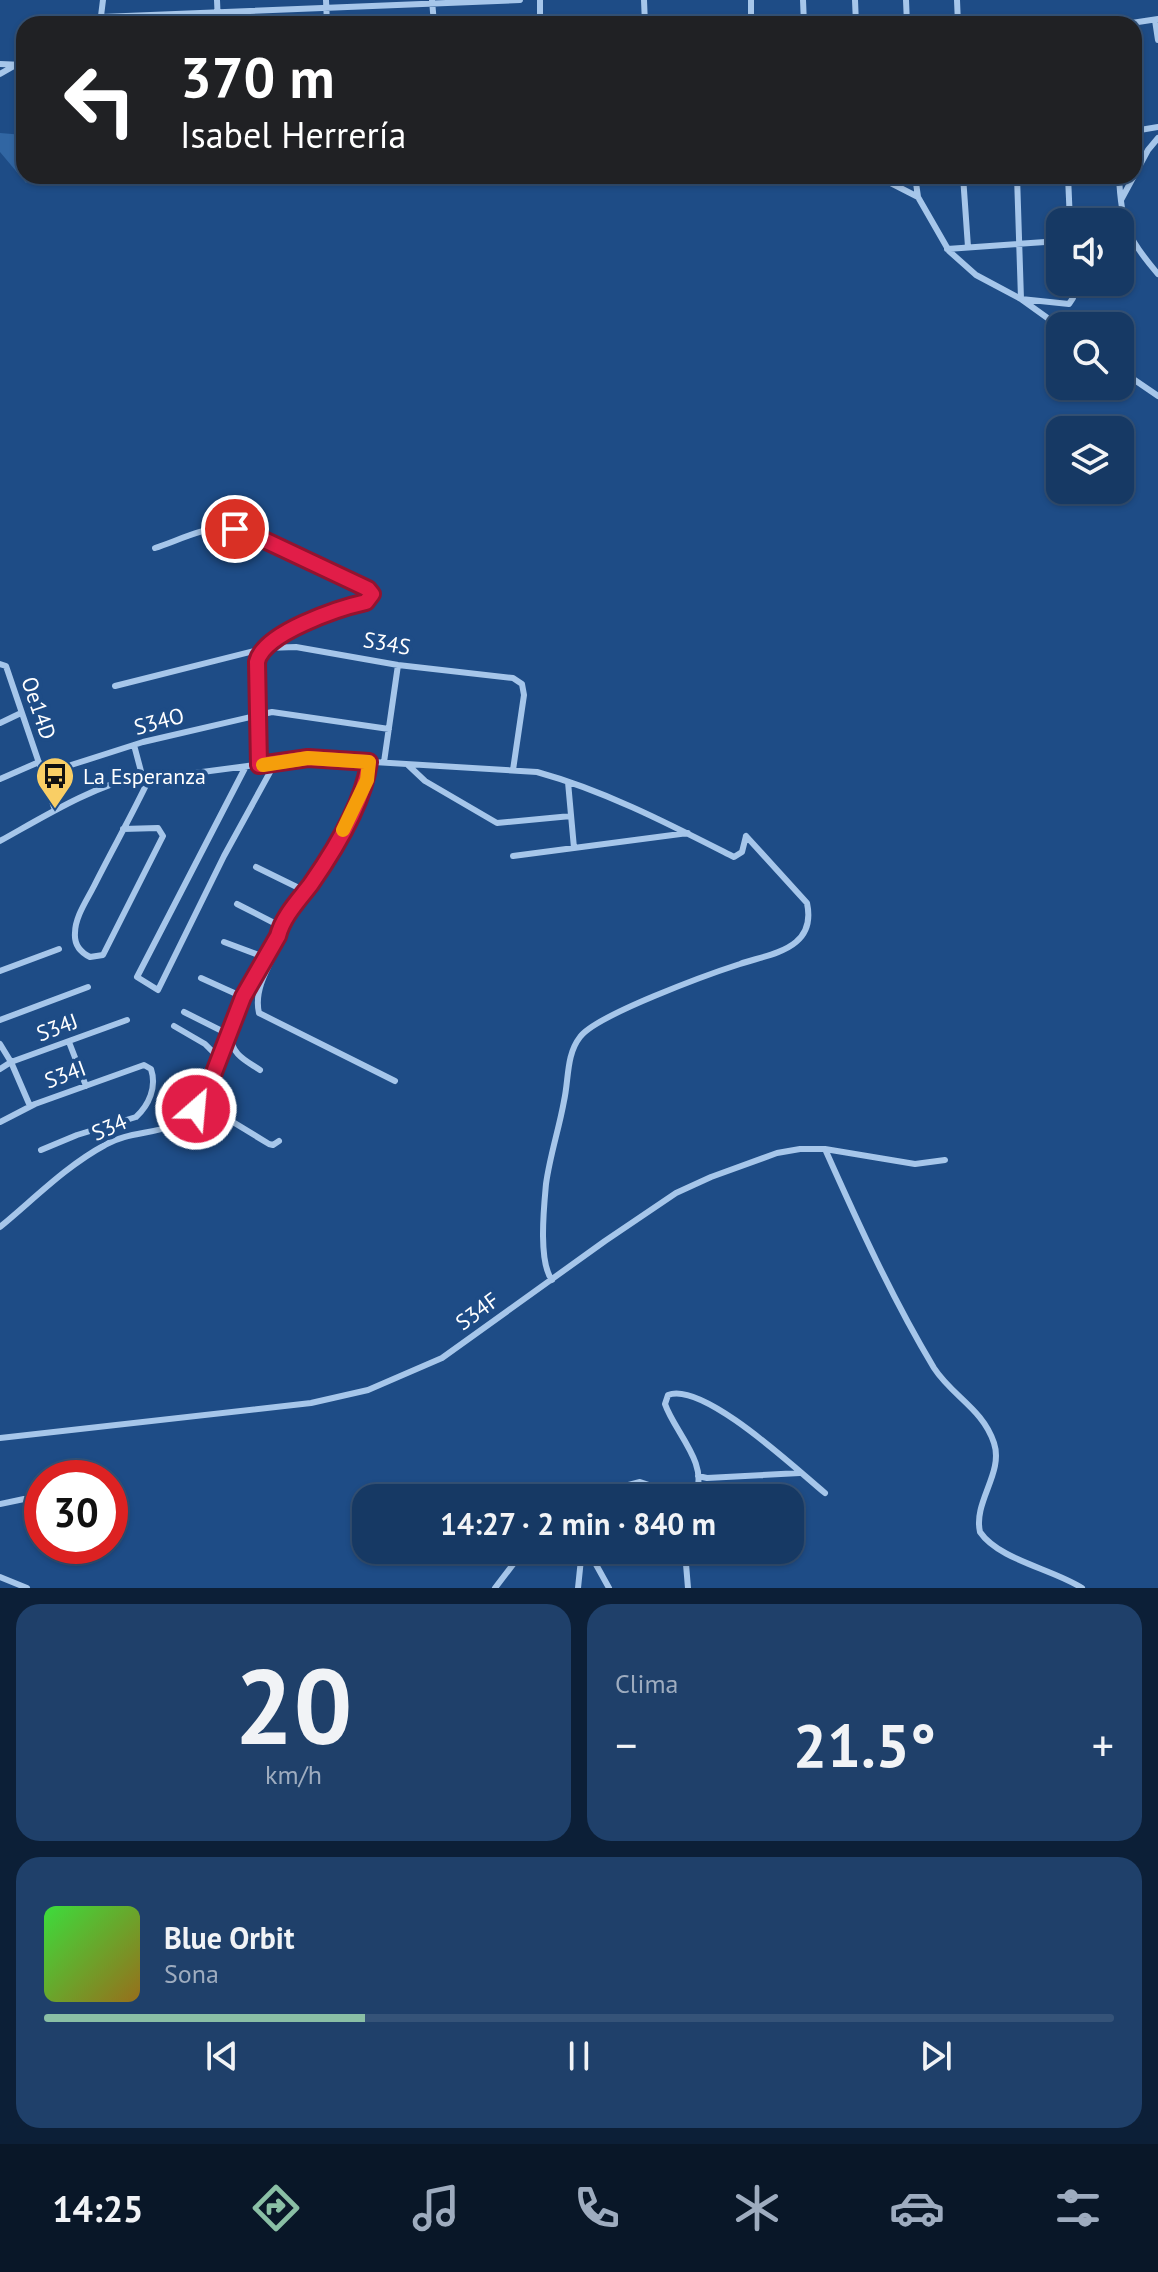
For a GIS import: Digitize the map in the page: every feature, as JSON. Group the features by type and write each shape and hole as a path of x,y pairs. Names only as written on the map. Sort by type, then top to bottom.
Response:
{"street":[{"path":"217,0 218,13"},
{"path":"326,0 326,16"},
{"path":"174,16 326,10 432,1 520,0"},
{"path":"1157,20 1158,40"},
{"path":"1142,164 1158,138"},
{"path":"893,184 918,197"},
{"path":"916,184 918,197 947,249 976,275 1021,299 1046,317"},
{"path":"964,184 968,247"},
{"path":"1017,184 1021,299"},
{"path":"1068,184 1069,208"},
{"path":"1119,184 1123,222 1145,259 1158,274"},
{"path":"1120,200 1130,184"},
{"path":"947,249 1046,243"},
{"path":"1021,299 1069,304 1073,296"},
{"path":"1134,380 1158,396"},
{"path":"155,548 214,529 235,529 368,589 372,594 366,602 331,610 266,648 258,656 259,765"},
{"name":"S34S","path":"115,686 266,648 320,650 398,665 513,678 522,684 524,695 513,770"},
{"name":"Oe14D","path":"1,664 6,666 55,810"},
{"path":"384,762 398,665"},
{"name":"S34O","path":"71,765 134,745 272,712 389,729"},
{"path":"0,723 21,713"},
{"path":"123,829 158,828 163,836 103,955 100,958 90,957 78,948 76,926 145,777 134,745"},
{"path":"0,841 55,810 111,784 145,777 245,768 308,758 537,772 688,833 734,857 742,852 746,836 807,903 808,923 802,936 789,947 633,1006 595,1024 579,1037 569,1062 546,1184 545,1268 552,1280"},
{"path":"0,779 39,762"},
{"name":"S34","path":"0,1227 98,1149 135,1133 162,1131 191,1114 220,1059 243,997 278,936 280,926 342,832 367,780 369,762"},
{"path":"245,768 137,977 158,990 224,856 275,763"},
{"path":"408,765 425,781 497,823 571,816"},
{"path":"568,782 574,848"},
{"path":"513,856 688,833"},
{"path":"256,867 305,891"},
{"path":"237,904 280,926"},
{"path":"278,936 281,941 263,980 257,1005 259,1013 395,1081"},
{"path":"224,942 264,957"},
{"path":"0,971 59,949"},
{"path":"201,978 243,997"},
{"path":"0,1020 88,987"},
{"path":"184,1012 230,1035 231,1048 260,1070"},
{"name":"S34J","path":"0,1069 11,1062 127,1020"},
{"path":"174,1026 205,1044 220,1059"},
{"path":"69,1042 86,1086"},
{"path":"0,1044 30,1106"},
{"name":"S34I","path":"0,1122 30,1106 144,1065 153,1071 153,1089 136,1117 41,1150"},
{"path":"200,1102 271,1145 279,1141"},
{"name":"S34F","path":"0,1438 311,1403 355,1394 442,1358 676,1193 777,1153 800,1149 825,1149 915,1164 945,1160"},
{"path":"825,1149 855,1218 922,1347 942,1379 974,1408 989,1430 996,1459 979,1519 980,1532 1000,1550 1064,1577 1082,1588"},
{"path":"698,1484 696,1463 666,1407 667,1398 672,1393 695,1395 718,1408 825,1493"},
{"path":"698,1476 800,1473"},
{"path":"0,1504 24,1499"},
{"path":"495,1588 513,1564"},
{"path":"578,1588 580,1564"},
{"path":"594,1564 609,1588"},
{"path":"686,1564 688,1588"},
{"path":"0,1577 27,1588"}],"shaded area":[{"path":"0,133 16,134 16,171 0,152"}],"slow traffic":[{"path":"263,765 308,758 369,762 367,780 343,830"}],"place":[{"name":"La Esperanza","path":"55,810"}],"route":[{"path":"196,1109 230,1035 243,997 278,936 280,926 326,861 342,832 367,780 369,762 308,758 259,765 257,662 261,651 271,642 331,610 366,602 372,594 368,589 235,529"}]}
